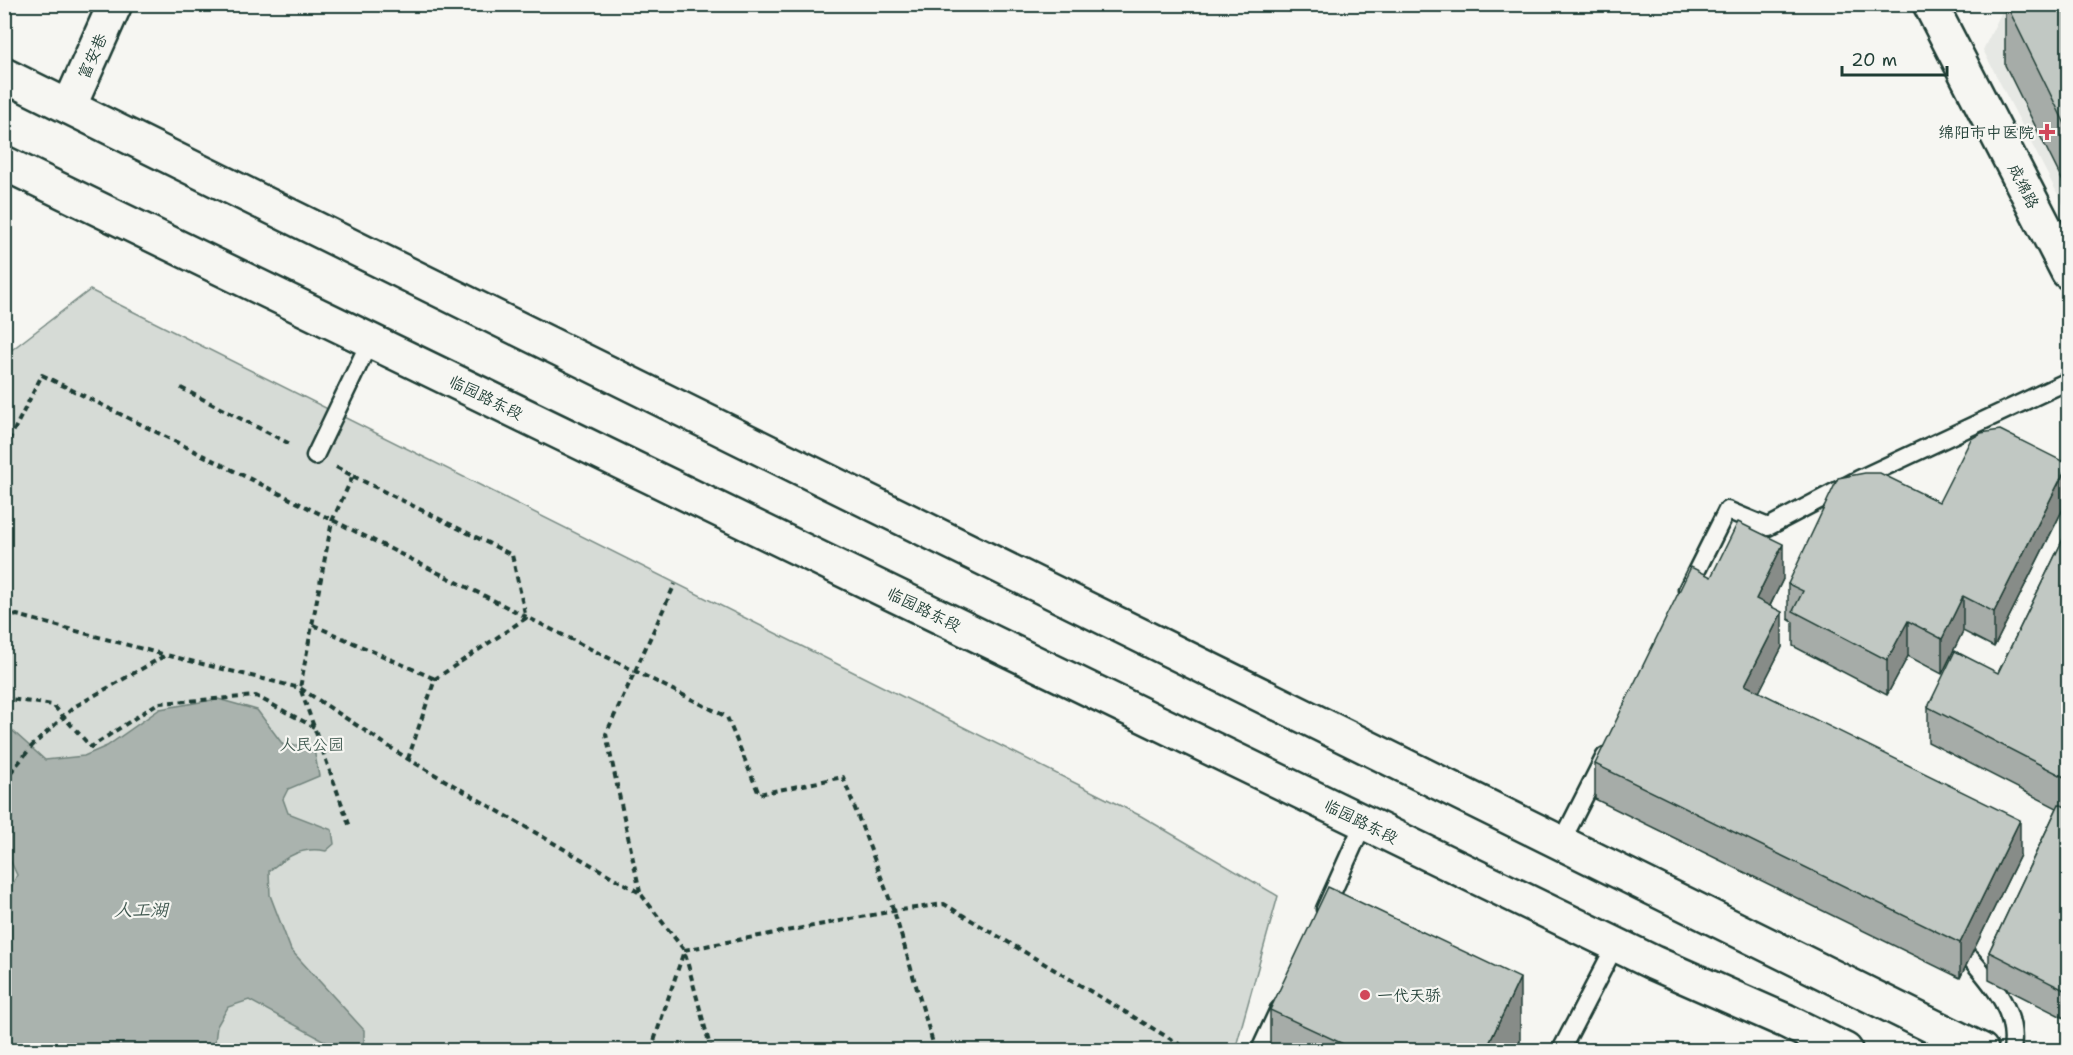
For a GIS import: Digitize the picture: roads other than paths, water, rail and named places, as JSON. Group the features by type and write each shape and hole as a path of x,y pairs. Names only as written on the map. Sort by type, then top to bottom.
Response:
{"main road":[{"name":"富安巷","path":"69,106 115,4"},
{"name":"成绵路","path":"1930,4 2068,272"},
{"path":"4,75 1981,1050"},
{"name":"临园路东段","path":"4,164 1616,944 1845,1050"}],"lane":[{"path":"315,456 370,341"},
{"path":"1680,604 1726,510 1768,527 1859,479 2068,381"},
{"path":"1562,843 1613,739"},
{"path":"1319,920 1364,822"},
{"path":"1561,1050 1616,944"},
{"path":"1970,958 2000,995 2010,1022 2012,1050"},
{"path":"1260,1050 1285,996"}],"water":[{"name":"人工湖","path":"218,699 257,710 284,746 313,744 319,776 288,789 283,799 288,813 332,830 334,844 326,851 303,851 289,857 269,871 270,895 291,950 364,1030 364,1050 341,1050 249,1000 228,1007 217,1026 214,1050 5,1050 5,900 17,875 5,849 5,724 45,760 84,756 107,746 160,709"}],"place":[{"name":"绵阳市中医院","path":"2047,132"},
{"name":"一代天骄","path":"1365,995"}],"park label":[{"name":"人民公园","path":"312,744"}]}
